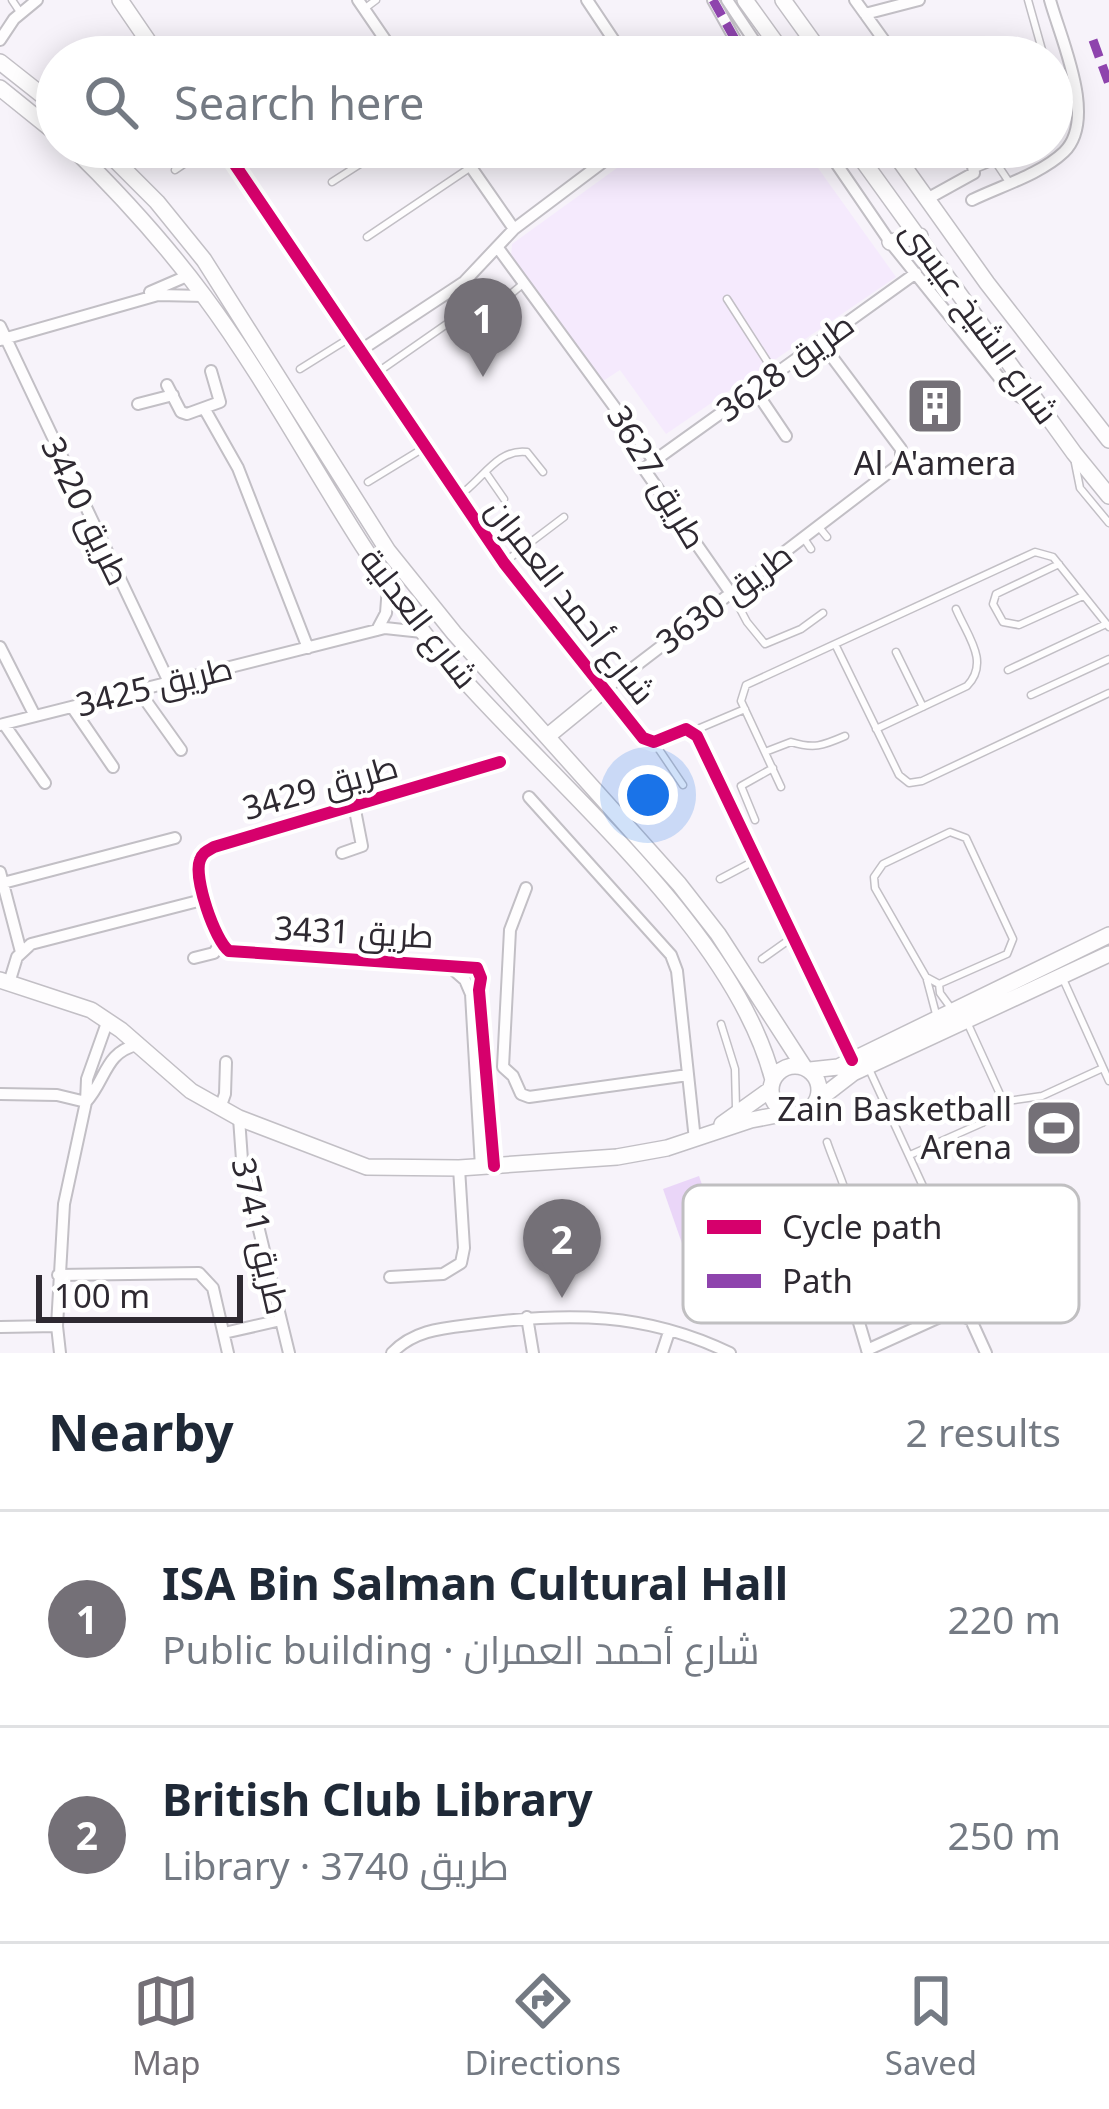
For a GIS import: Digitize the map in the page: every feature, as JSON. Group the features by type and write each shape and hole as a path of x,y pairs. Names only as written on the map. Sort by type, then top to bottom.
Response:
{"main road":[{"path":"120,0 144,36"},
{"path":"745,0 771,36"},
{"path":"783,0 809,36"},
{"path":"0,62 36,90"},
{"path":"0,88 36,117"},
{"name":"شارع العدلية","path":"93,168 140,215 204,296 388,584 425,634 695,932 758,1034 772,1084"},
{"name":"شارع العدلية","path":"122,168 176,224 238,313 388,550 454,634 679,884 718,934 807,1069"},
{"name":"شارع أحمد العمران","path":"241,168 458,497 604,690"},
{"name":"شارع الشيخ عيسى","path":"869,168 1073,453 1109,496"},
{"name":"شارع الشيخ عيسى","path":"905,168 1109,440"},
{"path":"890,242 920,236"},
{"path":"188,276 201,279 218,300 238,313"},
{"name":"طريق 3630","path":"549,735 604,690"},
{"path":"697,1140 736,1115 782,1069 860,1063 1109,935"},
{"path":"5,981 73,1002 115,1025 170,1075 220,1108 336,1159 367,1167 459,1168 617,1157 697,1140 752,1120 801,1114 860,1063 937,1018 960,1015 1109,954"},
{"path":"807,1069 818,1081 818,1100"},
{"path":"772,1084 775,1103 787,1113"}],"street":[{"path":"0,24 37,0"},
{"path":"587,0 611,36"},
{"path":"712,0 731,36"},
{"path":"727,0 751,36"},
{"path":"855,0 881,36"},
{"path":"865,14 919,0"},
{"path":"1050,0 1052,36"},
{"path":"361,4 383,36"},
{"path":"0,40 17,16"},
{"path":"743,36 744,26"},
{"path":"1073,92 1080,104 1073,138"},
{"path":"472,168 514,229"},
{"path":"357,344 464,282 514,229 595,168"},
{"path":"840,168 890,242 1002,382 1044,408"},
{"path":"927,199 973,172 971,168"},
{"path":"973,200 1036,168"},
{"name":"طريق 3627","path":"498,248 654,461 644,469 730,592"},
{"name":"طريق 3628","path":"654,461 916,273"},
{"path":"136,300 188,276"},
{"path":"2,340 136,300 169,294 204,296"},
{"name":"طريق 3420","path":"0,326 2,340 169,682"},
{"name":"طريق 3630","path":"604,690 901,464 904,447 820,340"},
{"path":"138,404 170,390 184,414 204,408 221,400 211,371"},
{"path":"755,390 786,436"},
{"path":"204,408 238,468 308,648"},
{"path":"377,630 386,613 388,584"},
{"name":"طريق 3425","path":"2,725 377,630 401,627 425,634"},
{"path":"0,647 35,716"},
{"path":"142,689 181,750"},
{"name":"شارع أحمد العمران","path":"604,690 643,738 655,742 682,729 693,731"},
{"path":"71,707 112,767"},
{"path":"2,725 45,783"},
{"path":"693,731 860,1063"},
{"name":"طريق 3429","path":"206,899 198,865 208,849 500,762"},
{"path":"529,797 671,955 679,980 697,1140"},
{"path":"342,853 362,846 354,805"},
{"path":"21,952 1,878 175,838"},
{"path":"503,1067 510,930 526,888"},
{"path":"5,981 31,944 206,899 220,944 214,953 194,958"},
{"name":"طريق 3431","path":"220,944 240,953 477,968 481,974 476,1002 487,1167"},
{"path":"60,1353 58,1275 64,1204 88,1073 115,1025"},
{"path":"86,1102 115,1054 138,1045"},
{"path":"220,1108 226,1062"},
{"path":"481,1069 503,1067 521,1094 529,1097 688,1075"},
{"path":"0,1094 58,1095 86,1102"},
{"name":"طريق 3741","path":"239,1118 242,1160 289,1353"},
{"path":"389,1277 443,1274 461,1262 459,1168"},
{"path":"58,1275 199,1273 212,1288 228,1353"},
{"path":"392,1353 423,1333 526,1317 593,1315 730,1353"},
{"path":"526,1317 533,1353"},
{"path":"224,1333 281,1320"},
{"path":"859,1323 868,1352 922,1323"},
{"path":"970,1323 986,1353"},
{"path":"0,1328 57,1326"},
{"path":"662,1353 669,1333"}],"lane":[{"path":"12,0 17,16"},
{"path":"361,4 376,0"},
{"path":"1028,0 1044,36"},
{"path":"332,182 354,168"},
{"path":"367,237 470,168"},
{"path":"973,172 981,168"},
{"path":"1000,168 1009,182"},
{"path":"375,374 484,298 506,299 524,283"},
{"path":"728,299 775,376"},
{"path":"300,369 357,344"},
{"path":"368,482 424,447"},
{"path":"458,497 494,462 522,450 543,472"},
{"path":"1073,453 1080,488 1109,523"},
{"path":"486,473 504,499"},
{"path":"504,563 564,517"},
{"path":"818,526 827,537"},
{"path":"803,537 811,549"},
{"path":"781,787 740,696 746,685 1029,554 1047,554 1108,625 1008,670"},
{"path":"1059,564 997,593 993,604 1003,622 1019,626 1084,596"},
{"path":"730,592 766,644 823,613"},
{"path":"876,729 967,686 979,671 956,609"},
{"path":"835,644 899,775 909,783 918,783 1109,693"},
{"path":"896,652 923,707"},
{"path":"1031,695 1109,659"},
{"path":"693,731 745,709"},
{"path":"765,752 791,742 818,748 845,736"},
{"path":"655,742 683,785"},
{"path":"755,820 741,786 773,768"},
{"path":"937,1018 926,977 875,887 874,877 883,864 957,831 966,838 1013,944 1007,954 939,984"},
{"path":"720,879 756,860"},
{"path":"762,958 793,937"},
{"path":"1061,976 1109,1081"},
{"path":"926,977 939,984 946,1003 960,1015 1000,1102"},
{"path":"721,1024 735,1069 736,1115"},
{"path":"860,1063 924,1185"},
{"path":"910,1155 982,1124 1000,1102 1042,1096 1103,1068"},
{"path":"826,1142 841,1185"}],"shaded area":[{"path":"617,168 818,168 896,277 666,434 620,370 603,381 511,258 512,244"},
{"path":"699,1176 702,1185 683,1185 683,1246 663,1189"}],"marked path":[{"path":"713,0 733,36"},
{"path":"1093,40 1109,84"}],"cycle path":[{"path":"237,168 504,563 643,738 654,742 686,729 697,736 852,1060"},
{"path":"494,1166 477,968 229,951 212,922 199,868 202,855 214,847 500,762"}],"place":[{"name":"ISA Bin Salman Cultural Hall","path":"483,377"},
{"name":"Al A'amera","path":"935,406"},
{"name":"Zain Basketball Arena","path":"1054,1128"},
{"name":"British Club Library","path":"562,1298"}]}
